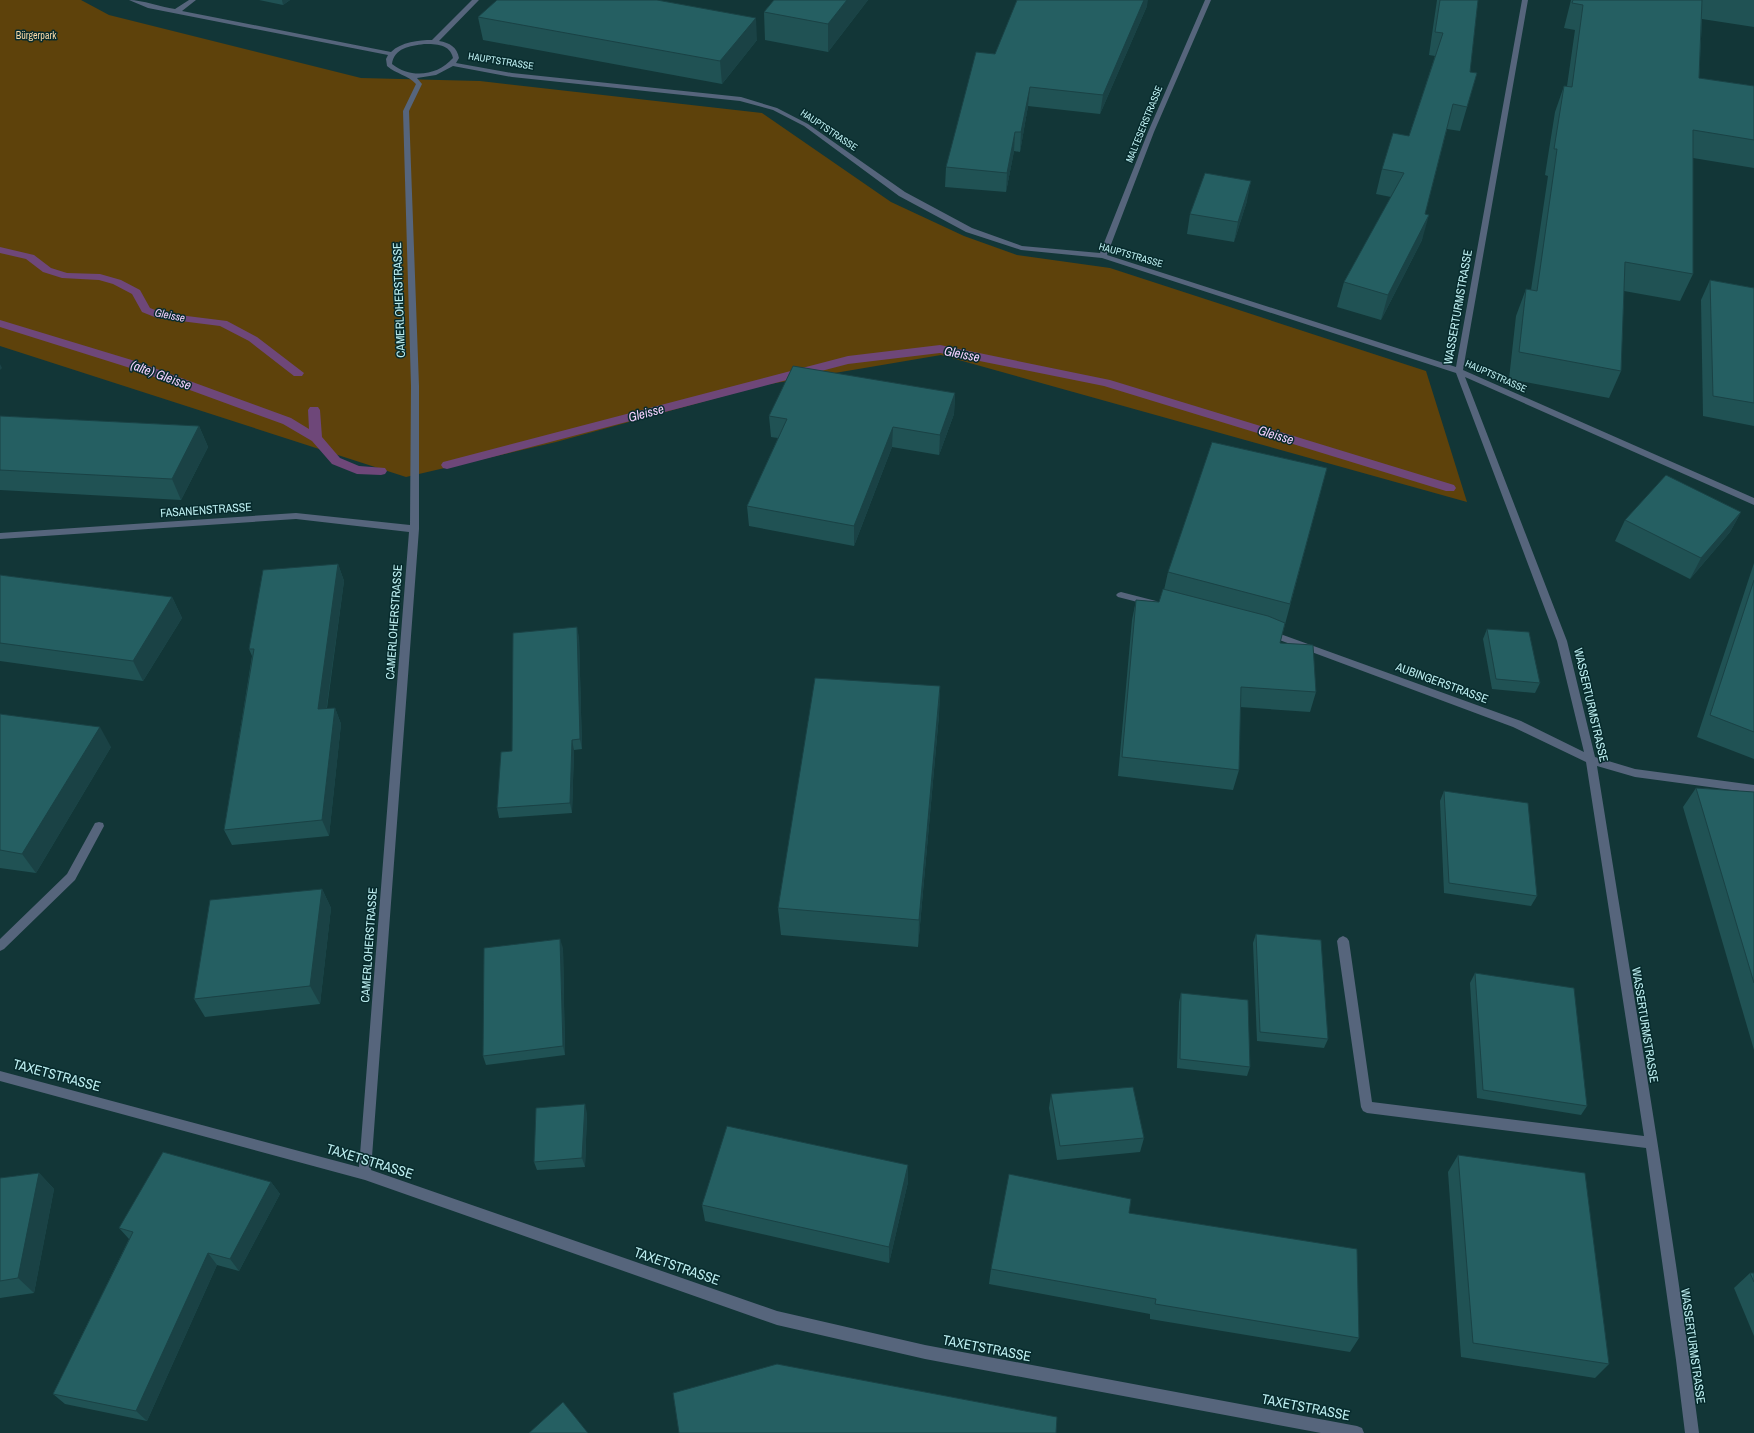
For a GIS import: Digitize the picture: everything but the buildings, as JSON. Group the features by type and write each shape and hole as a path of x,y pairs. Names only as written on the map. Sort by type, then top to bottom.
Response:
{"street":[{"path":"132,0 148,6 392,54"},
{"path":"177,12 193,0"},
{"path":"434,42 476,0"},
{"name":"MALTESERSTRASSE","path":"1103,256 1151,132 1208,0"},
{"name":"WASSERTURMSTRASSE","path":"1525,0 1459,371 1562,641 1591,760 1651,1143 1682,1352 1692,1433"},
{"path":"420,42 434,42 452,47 456,52 456,58 453,64 440,72 412,76 401,74 393,70 389,65 389,59 392,54 405,46 420,42"},
{"name":"HAUPTSTRASSE","path":"453,64 512,75 741,99 774,109 806,125 902,194 969,230 1021,248 1103,256 1459,371 1754,502"},
{"name":"CAMERLOHERSTRASSE","path":"365,1174 414,529 415,386 406,111 418,84 412,76"},
{"name":"FASANENSTRASSE","path":"0,536 296,516 414,529"},
{"path":"1121,595 1166,607"},
{"name":"AUBINGERSTRASSE","path":"1257,630 1517,724 1591,760 1635,773 1754,789"},
{"path":"0,946 71,877 99,826"},
{"path":"1343,941 1367,1107 1651,1143"},
{"name":"TAXETSTRASSE","path":"0,1076 365,1174 777,1318 925,1352 1357,1433"}],"green space":[{"name":"Bürgerpark","path":"0,0 81,0 109,15 361,78 480,81 762,113 891,202 964,236 1017,255 1110,268 1426,371 1467,502 941,355 764,385 556,442 406,477 0,346"}],"waterway":[{"name":"Gleisse","path":"0,250 30,257 47,270 66,276 100,277 117,282 136,292 146,310 161,316 223,323 253,339 298,373"},
{"name":"(alte) Gleisse","path":"0,323 131,364 287,421 316,438"},
{"name":"Gleisse","path":"447,465 848,360 940,349 1106,383 1450,488"},
{"name":"Gleisse","path":"314,410 316,438"},
{"name":"Gleisse","path":"316,438 336,461 357,470 381,471"}]}
